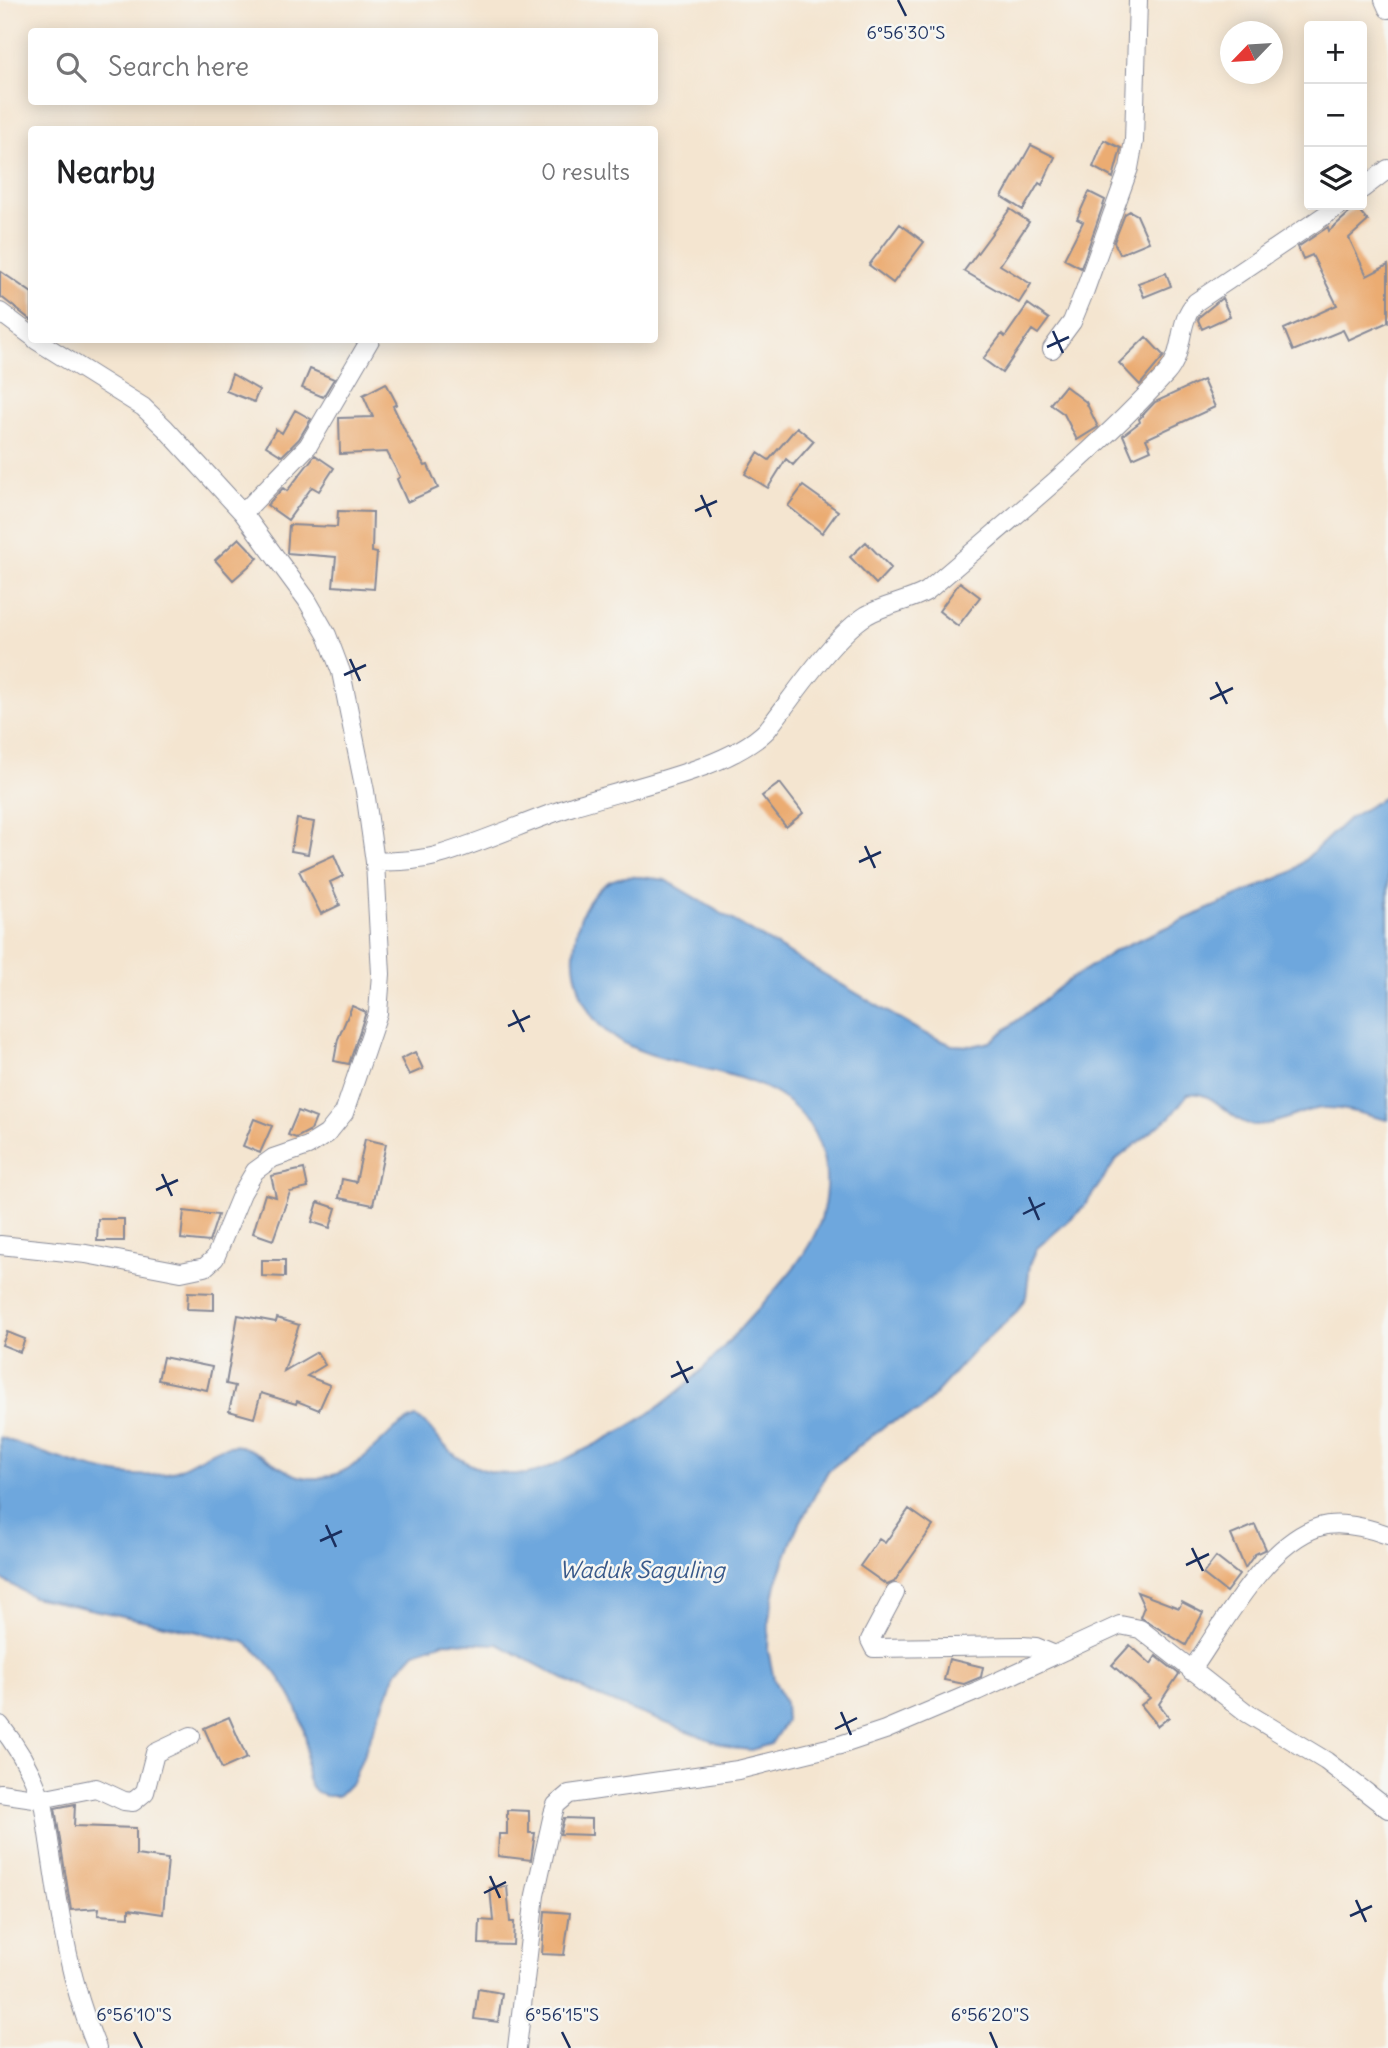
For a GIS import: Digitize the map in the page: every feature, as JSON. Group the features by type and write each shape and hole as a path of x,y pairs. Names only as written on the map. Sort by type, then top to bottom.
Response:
{"street":[{"path":"1052,349 1072,322 1100,255 1129,168 1134,141 1138,0"},
{"path":"1384,0 1388,9"},
{"path":"1367,185 1388,169"},
{"path":"375,862 437,856 598,797 727,758 752,745 849,629 880,609 908,601 927,591 1051,488 1093,447 1174,364 1182,342 1184,318 1196,302 1333,210"},
{"path":"0,312 28,333"},
{"path":"0,1245 86,1254 181,1272 205,1267 215,1258 242,1193 255,1171 273,1158 309,1146 327,1134 344,1113 379,1013 381,974 375,862 365,790 336,659 307,600 243,513 143,407 41,343"},
{"path":"243,513 308,446 368,343"},
{"path":"1191,1671 1254,1580 1292,1542 1320,1527 1348,1525 1388,1535"},
{"path":"895,1593 870,1640 874,1648 1022,1646 1036,1647 1055,1655"},
{"path":"517,2048 535,1895 553,1814 561,1799 578,1790 628,1787 738,1770 839,1745 885,1730 1121,1625 1140,1629 1247,1713 1326,1761 1388,1809"},
{"path":"0,1725 29,1769 41,1799 68,1966 97,2048"},
{"path":"0,1793 41,1799 96,1788 124,1801 133,1802 145,1792 155,1753 191,1736"}],"water":[{"name":"Waduk Saguling","path":"1388,795 1388,1120 1348,1110 1323,1108 1268,1124 1250,1124 1232,1115 1208,1097 1188,1094 1170,1117 1117,1159 1083,1208 1037,1248 1030,1264 1026,1297 1016,1313 976,1349 920,1411 887,1424 828,1471 795,1532 776,1584 769,1618 768,1650 774,1680 785,1703 786,1721 771,1744 751,1750 731,1748 596,1696 498,1644 444,1642 415,1652 396,1673 353,1781 338,1796 324,1795 316,1791 308,1777 306,1741 299,1713 292,1699 276,1673 245,1642 33,1597 0,1578 0,1437 84,1466 130,1475 171,1472 214,1451 240,1446 297,1476 319,1478 349,1468 391,1432 416,1417 427,1425 451,1452 480,1469 502,1474 532,1473 601,1442 659,1406 705,1367 775,1290 814,1237 823,1211 825,1166 809,1124 781,1097 746,1080 666,1059 629,1046 599,1025 580,991 574,967 574,953 583,911 606,883 622,877 665,880 922,1032 952,1045 972,1046 990,1042 1066,982 1118,949 1292,872 1348,819"}],"building":[{"path":"1104,140 1121,148 1113,178 1093,167"},
{"path":"1031,145 1055,157 1042,185 1039,183 1023,210 1002,197"},
{"path":"1089,192 1105,200 1081,268 1064,259 1083,222 1077,219"},
{"path":"1010,209 1029,222 1000,265 1031,284 1019,303 964,271"},
{"path":"1353,210 1359,210 1368,221 1349,238 1367,276 1388,265 1388,322 1348,340 1343,330 1293,351 1284,329 1337,305 1312,255 1303,259 1298,247 1328,227 1329,231"},
{"path":"1130,211 1137,215 1149,242 1120,254 1114,242 1125,214"},
{"path":"900,224 924,242 893,283 869,265"},
{"path":"0,271 28,290 28,318 0,296"},
{"path":"1166,273 1171,286 1144,297 1138,283"},
{"path":"1222,298 1230,316 1202,329 1198,320 1200,316"},
{"path":"1028,304 1049,319 1038,334 1032,330 1002,373 983,359 1002,334 1005,337"},
{"path":"1146,337 1164,356 1140,385 1119,363"},
{"path":"310,369 334,379 323,397 302,388"},
{"path":"232,374 259,390 254,402 226,391"},
{"path":"1203,380 1215,407 1146,439 1151,450 1133,458 1123,435 1140,422 1139,419 1155,402"},
{"path":"386,383 397,404 393,406 408,437 425,466 428,465 438,488 407,502 397,479 400,477 387,452 340,454 339,418 373,417 363,395"},
{"path":"1065,386 1086,402 1098,427 1077,440 1064,414 1050,404"},
{"path":"295,410 311,419 299,439 282,456 266,446 276,429 282,433"},
{"path":"797,427 814,441 793,465 786,459 768,488 745,474 758,453 769,460"},
{"path":"315,455 334,468 319,491 312,487 288,520 267,505 283,488 287,491"},
{"path":"803,486 838,511 822,533 788,506"},
{"path":"338,511 373,512 372,552 377,553 374,589 333,586 336,557 287,553 289,525 337,527"},
{"path":"239,538 258,558 233,580 215,560"},
{"path":"866,542 891,568 876,584 850,557"},
{"path":"960,582 980,597 958,626 939,611"},
{"path":"780,783 803,813 786,827 762,796"},
{"path":"297,819 314,822 308,854 291,851"},
{"path":"334,855 343,876 330,882 340,905 321,914 299,871"},
{"path":"352,1006 366,1012 349,1064 334,1061 338,1039"},
{"path":"415,1052 423,1069 409,1075 401,1059"},
{"path":"298,1111 316,1118 311,1130 296,1138 288,1135"},
{"path":"254,1119 272,1126 260,1153 243,1146"},
{"path":"365,1139 386,1144 373,1205 339,1198 342,1179 356,1182"},
{"path":"304,1169 308,1188 290,1192 273,1240 253,1233 265,1194 276,1197 271,1176"},
{"path":"318,1202 336,1208 330,1228 312,1222"},
{"path":"184,1211 218,1215 209,1242 181,1239"},
{"path":"98,1219 124,1219 124,1241 97,1241"},
{"path":"262,1260 285,1260 285,1277 262,1276"},
{"path":"188,1292 214,1293 214,1310 187,1309"},
{"path":"238,1315 276,1322 277,1318 299,1325 284,1371 317,1352 325,1365 307,1376 330,1385 319,1410 297,1401 296,1404 261,1393 254,1418 229,1411 235,1386 226,1384"},
{"path":"7,1332 25,1339 20,1352 2,1345"},
{"path":"163,1357 212,1367 207,1390 158,1380"},
{"path":"909,1509 933,1526 894,1582 887,1585 860,1566 879,1539 885,1543"},
{"path":"1255,1525 1266,1549 1255,1554 1245,1568 1231,1535"},
{"path":"1216,1557 1239,1575 1226,1592 1203,1574"},
{"path":"1137,1592 1179,1608 1182,1602 1203,1613 1186,1645 1140,1617 1144,1607"},
{"path":"1130,1645 1151,1664 1156,1656 1179,1674 1159,1704 1169,1717 1158,1726 1141,1705 1150,1698 1112,1665"},
{"path":"949,1659 983,1667 981,1677 964,1684 944,1680"},
{"path":"229,1717 247,1758 222,1769 204,1728"},
{"path":"75,1804 74,1826 136,1828 136,1855 168,1859 163,1914 129,1909 129,1917 98,1915 99,1908 71,1910 55,1808"},
{"path":"507,1810 529,1811 529,1833 535,1833 531,1860 498,1856 499,1834 507,1834"},
{"path":"564,1818 592,1819 592,1835 560,1834"},
{"path":"507,1886 510,1922 514,1922 513,1945 479,1944 480,1920 493,1921 490,1888"},
{"path":"545,1911 570,1913 564,1955 542,1954"},
{"path":"478,1989 502,1993 498,2022 474,2019"}]}
